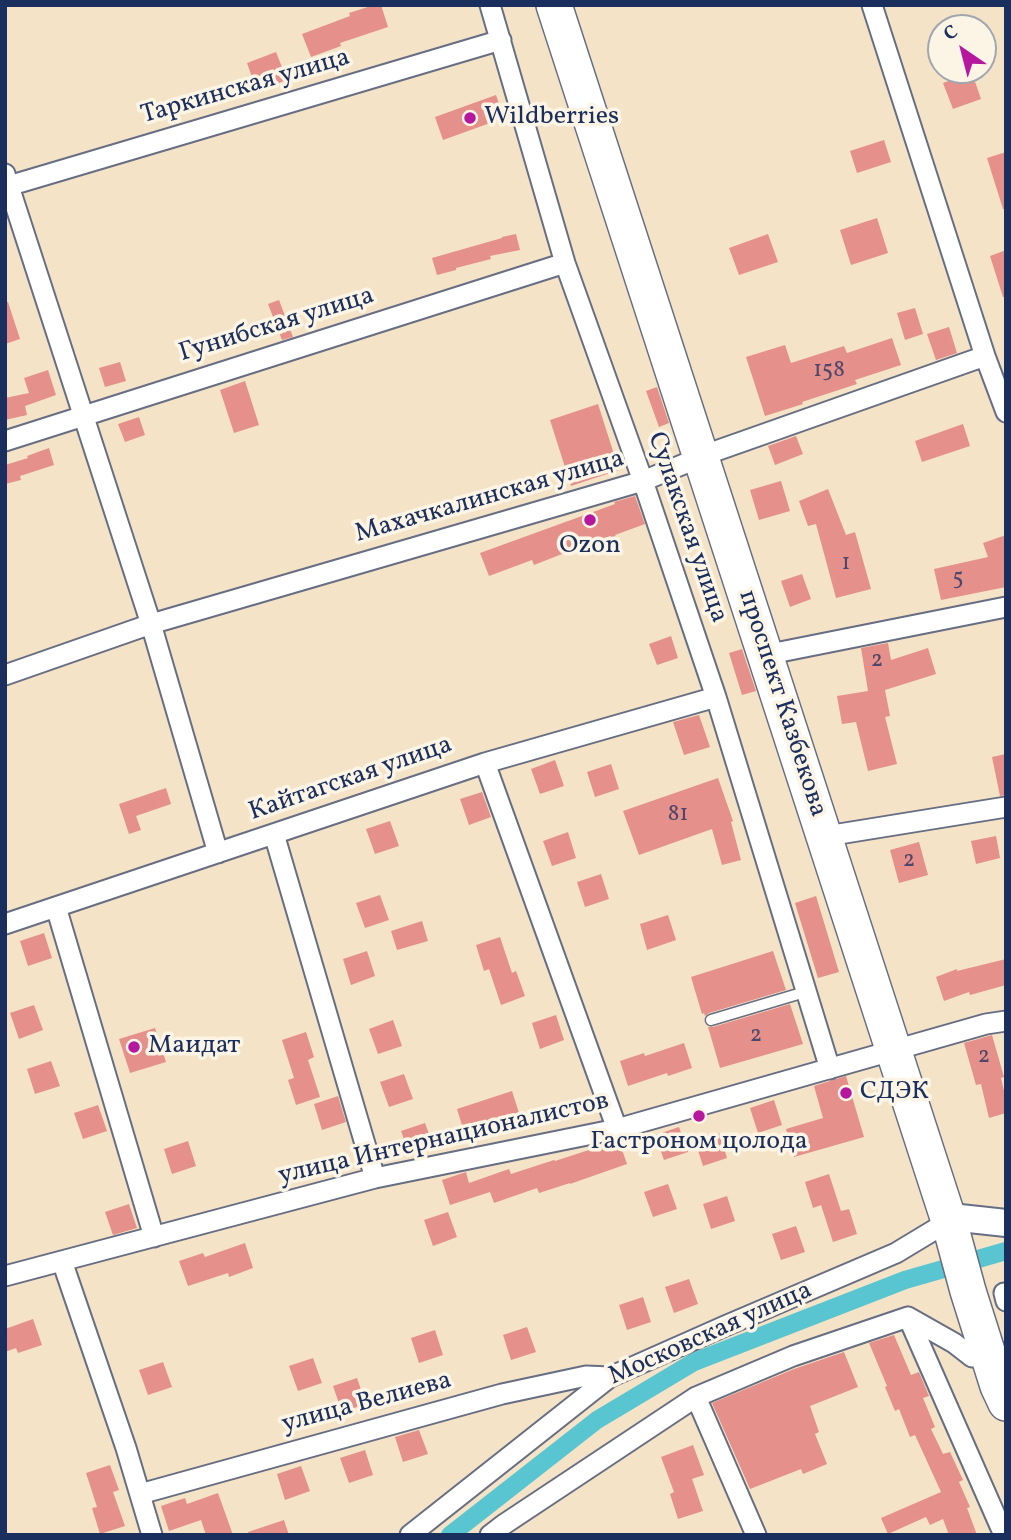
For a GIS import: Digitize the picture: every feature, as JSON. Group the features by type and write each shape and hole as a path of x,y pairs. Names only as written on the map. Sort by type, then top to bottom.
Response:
{"highway":[{"name":"проспект Казбекова","path":"554,5 707,455 780,652 839,834 899,1049"},
{"name":"проспект Казбекова","path":"567,5 707,455 958,1232 990,1293 998,1357 998,1385 1006,1403"}],"main road":[{"path":"958,1232 1006,1223"}],"street":[{"name":"Сулакская улица","path":"490,5 565,263 716,698 830,1069"},
{"path":"872,5 985,356 1006,412"},
{"name":"Таркинская улица","path":"7,182 501,40"},
{"path":"7,182 151,624 218,852"},
{"name":"Гунибская улица","path":"5,441 565,263"},
{"name":"Махачкалинская улица","path":"5,675 151,624 642,481 707,455 985,356"},
{"path":"780,652 1006,607"},
{"name":"Кайтагская улица","path":"5,923 485,763 716,698"},
{"path":"485,763 617,1129"},
{"path":"839,834 1006,807"},
{"path":"274,834 375,1178"},
{"path":"56,906 154,1237"},
{"name":"улица Интернационалистов","path":"5,1276 375,1178 617,1129 986,1024 1006,1021"},
{"name":"Московская улица","path":"410,1535 610,1377 896,1253 958,1232"},
{"path":"62,1261 126,1448 152,1535"},
{"path":"500,1531 696,1397 793,1356 908,1317 954,1342 972,1357 998,1357"},
{"path":"908,1317 1004,1535"},
{"name":"улица Велиева","path":"140,1494 502,1394 586,1376 610,1377"},
{"path":"696,1397 756,1535"}],"lane":[{"path":"711,1020 805,992"}],"building":[{"path":"374,5 381,5 388,27 340,43 341,46 311,57 302,34"},
{"path":"276,52 287,80 257,91 247,63"},
{"path":"943,84 976,84 981,99 953,109"},
{"name":"Wildberries","path":"496,95 504,118 443,140 435,117"},
{"path":"884,140 891,162 857,173 850,151"},
{"path":"1006,152 1006,209 1003,209 987,158"},
{"path":"877,218 888,253 851,265 840,230"},
{"path":"516,234 520,250 490,256 491,259 437,275 432,258"},
{"path":"768,234 778,262 739,275 729,248"},
{"path":"1006,250 1006,297 1003,297 990,256"},
{"path":"279,300 293,337 282,340 268,304"},
{"path":"5,302 8,302 20,339 5,344"},
{"path":"915,308 923,334 905,340 897,313"},
{"path":"949,327 957,353 936,360 927,334"},
{"path":"892,338 901,365 855,380 857,384 765,416 746,357 785,345 791,363 844,346 847,353"},
{"path":"120,362 126,381 105,387 99,368"},
{"path":"48,370 56,395 25,406 27,415 5,420 5,398 29,393 24,378"},
{"path":"245,381 259,425 234,433 220,390"},
{"path":"657,387 669,423 659,427 646,391"},
{"path":"598,404 619,470 571,486 550,420"},
{"path":"139,417 145,435 125,442 118,424"},
{"path":"963,424 970,446 922,462 915,441"},
{"path":"796,436 803,454 775,465 768,446"},
{"path":"49,448 54,465 5,484 5,465"},
{"path":"781,481 790,511 759,520 750,490"},
{"path":"828,489 846,535 855,532 871,589 836,598 816,524 808,526 799,501"},
{"path":"635,496 645,524 534,565 532,560 489,576 480,553"},
{"path":"1006,535 1006,587 941,600 934,569 988,557 983,543"},
{"path":"802,574 811,599 790,607 781,581"},
{"path":"671,636 678,658 657,665 649,644"},
{"path":"888,643 891,660 928,648 936,674 885,690 890,716 885,717 897,764 868,771 856,722 842,724 837,696 868,691 861,648"},
{"path":"742,649 756,691 742,695 729,653"},
{"path":"699,715 710,747 684,755 673,722"},
{"path":"1006,754 1006,795 1000,796 992,757"},
{"path":"555,760 564,786 540,794 531,769"},
{"path":"611,764 619,789 595,797 587,772"},
{"path":"718,778 733,821 731,822 741,860 722,865 712,829 639,855 623,811"},
{"path":"166,788 171,804 136,816 141,830 129,834 119,804"},
{"path":"482,792 491,817 469,825 460,799"},
{"path":"390,821 399,846 375,854 366,829"},
{"path":"568,832 576,858 552,866 543,841"},
{"path":"996,836 1000,858 976,864 971,841"},
{"path":"919,842 928,875 899,883 890,850"},
{"path":"601,874 609,899 585,907 577,882"},
{"path":"380,895 389,920 365,928 356,903"},
{"path":"816,896 839,972 818,978 795,903"},
{"path":"668,915 676,940 647,950 640,924"},
{"path":"422,921 428,941 397,950 391,931"},
{"path":"44,933 52,958 28,966 20,941"},
{"path":"500,937 512,973 516,971 525,996 501,1005 489,969 484,971 476,945"},
{"path":"367,951 375,976 351,985 343,959"},
{"path":"773,951 786,990 705,1016 702,1014 691,977"},
{"path":"1006,959 1006,985 970,995 969,992 944,1001 936,977 957,969"},
{"path":"790,1004 803,1044 720,1068 708,1027"},
{"path":"34,1005 43,1030 19,1039 10,1013"},
{"path":"556,1015 564,1040 540,1049 532,1023"},
{"path":"393,1020 402,1046 378,1054 369,1029"},
{"path":"155,1028 166,1062 130,1073 119,1039"},
{"path":"306,1032 314,1057 308,1060 320,1097 296,1105 288,1080 294,1078 282,1040"},
{"path":"992,1035 1004,1077 1001,1078 1006,1113 989,1118 981,1084 976,1085 964,1043"},
{"path":"684,1043 692,1068 628,1086 620,1061"},
{"path":"51,1061 60,1086 35,1094 27,1069"},
{"path":"404,1074 413,1099 389,1107 380,1082"},
{"path":"846,1076 864,1137 794,1157 786,1129 823,1118 814,1086"},
{"path":"512,1091 520,1116 465,1135 457,1109"},
{"path":"338,1096 346,1122 322,1130 314,1104"},
{"path":"774,1100 782,1125 758,1133 750,1108"},
{"path":"98,1105 107,1131 83,1139 74,1113"},
{"path":"425,1123 434,1148 410,1156 401,1131"},
{"path":"679,1127 688,1152 664,1160 655,1135"},
{"path":"719,1133 727,1158 703,1166 695,1141"},
{"path":"188,1141 196,1166 172,1174 164,1149"},
{"path":"619,1141 627,1164 570,1184 539,1193 537,1188 494,1203 490,1192 450,1205 442,1180 466,1172 469,1183 509,1169 511,1174 598,1145"},
{"path":"829,1174 841,1211 849,1209 857,1234 833,1242 821,1205 813,1208 805,1182"},
{"path":"668,1184 677,1209 653,1217 644,1192"},
{"path":"727,1196 735,1221 711,1229 703,1204"},
{"path":"129,1204 137,1228 113,1235 105,1212"},
{"path":"448,1212 457,1237 433,1246 424,1220"},
{"path":"796,1226 805,1252 781,1260 772,1234"},
{"path":"245,1243 253,1268 229,1277 228,1273 188,1286 179,1261 203,1253 205,1257"},
{"path":"689,1279 698,1304 674,1313 665,1287"},
{"path":"643,1297 651,1322 627,1330 619,1305"},
{"path":"33,1319 42,1345 18,1353 16,1348 5,1352 5,1329"},
{"path":"527,1327 536,1352 511,1360 503,1335"},
{"path":"435,1330 443,1355 419,1363 411,1338"},
{"path":"894,1335 911,1375 919,1372 929,1396 923,1398 935,1427 931,1429 943,1454 950,1452 963,1480 959,1482 970,1507 967,1508 977,1535 949,1535 943,1519 930,1525 926,1517 888,1534 881,1518 941,1492 915,1435 910,1437 899,1409 895,1411 869,1343"},
{"path":"844,1352 858,1387 810,1406 819,1432 815,1434 827,1464 803,1474 801,1469 750,1489 712,1403 794,1369"},
{"path":"313,1358 322,1383 298,1391 289,1366"},
{"path":"163,1362 172,1387 148,1395 139,1370"},
{"path":"357,1378 366,1404 342,1412 333,1386"},
{"path":"419,1430 428,1454 403,1462 395,1437"},
{"path":"693,1445 704,1475 692,1479 703,1511 678,1519 670,1494 674,1492 661,1457"},
{"path":"365,1450 373,1475 349,1483 340,1458"},
{"path":"110,1465 119,1490 113,1492 125,1526 100,1534 92,1508 97,1507 86,1473"},
{"path":"301,1466 310,1491 285,1500 277,1474"},
{"path":"218,1493 233,1535 206,1535 201,1520 169,1531 161,1506 185,1498 187,1504"},
{"path":"284,1520 289,1535 249,1535 248,1532"}],"waterway":[{"path":"450,1535 597,1420 694,1362 905,1280 1006,1251"}],"place":[{"name":"Wildberries","path":"470,118"},
{"name":"Ozon","path":"590,520"},
{"name":"Маидат","path":"134,1047"},
{"name":"СДЭК","path":"846,1093"},
{"name":"Гастроном цолода","path":"699,1116"}]}
